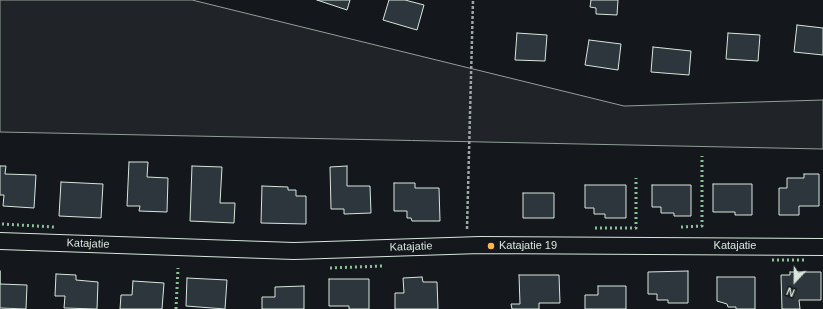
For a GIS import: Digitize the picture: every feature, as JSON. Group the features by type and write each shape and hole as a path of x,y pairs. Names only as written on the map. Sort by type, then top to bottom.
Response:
{"street":[{"name":"Katajatie","path":"0,241 294,251 467,246 823,247"}],"path":[{"path":"467,246 473,0"}],"shaded area":[{"path":"0,0 192,0 624,106 823,100 823,149 0,132"}],"building":[{"path":"317,0 350,0 347,10"},
{"path":"389,0 405,0 424,5 417,30 383,20"},
{"path":"591,0 618,0 617,15 596,14 596,8 590,7"},
{"path":"797,25 823,28 823,55 794,52"},
{"path":"517,33 547,35 545,61 515,60"},
{"path":"728,33 760,35 758,61 726,59"},
{"path":"589,40 621,44 618,70 585,65"},
{"path":"653,47 691,51 689,75 651,72"},
{"path":"129,162 148,162 147,177 168,178 167,212 139,211 140,206 127,206"},
{"path":"0,166 6,166 5,174 36,175 34,208 3,206 4,195 0,195"},
{"path":"192,166 222,167 220,203 235,203 234,223 190,221"},
{"path":"347,166 347,186 370,186 371,213 344,214 344,209 331,209 330,167"},
{"path":"804,174 819,174 819,206 799,206 799,215 779,215 779,188 787,188 787,178 804,178"},
{"path":"61,182 103,184 101,218 59,216"},
{"path":"394,183 415,183 415,188 439,188 440,221 412,221 411,218 407,218 407,211 394,211"},
{"path":"713,184 752,184 752,215 735,215 735,212 713,212"},
{"path":"585,185 626,185 626,218 605,218 605,214 594,214 594,208 585,208"},
{"path":"652,185 691,185 691,216 674,216 674,213 661,213 661,207 652,207"},
{"path":"262,186 288,187 288,190 296,190 296,196 306,196 306,224 261,223"},
{"path":"523,193 554,193 554,218 523,218"},
{"path":"688,271 688,303 668,303 668,300 657,300 657,294 648,294 648,272"},
{"path":"790,272 821,272 821,300 799,300 800,309 782,309 781,275 790,275"},
{"path":"56,274 76,275 76,280 98,282 97,309 64,308 65,296 55,296"},
{"path":"519,275 559,275 560,303 539,303 539,309 512,309 511,304 520,304"},
{"path":"422,277 423,282 437,282 438,309 395,309 395,293 404,293 403,278"},
{"path":"717,277 755,277 755,309 736,309 736,307 728,307 727,304 717,301"},
{"path":"187,278 227,280 225,309 186,306"},
{"path":"329,279 369,279 369,309 349,309 349,306 329,306"},
{"path":"133,281 164,283 162,309 120,309 121,295 132,295"},
{"path":"0,284 27,285 26,309 0,308"},
{"path":"304,286 304,309 262,309 262,297 275,297 275,287"},
{"path":"598,286 626,286 626,309 585,309 585,295 598,295"}],"hedge":[{"path":"681,227 702,226 702,156"},
{"path":"595,228 636,228 636,178"},
{"path":"2,224 54,227"},
{"path":"772,260 806,260"},
{"path":"330,268 383,266"},
{"path":"176,309 178,268"}],"place":[{"name":"Katajatie 19","path":"491,246"}]}
